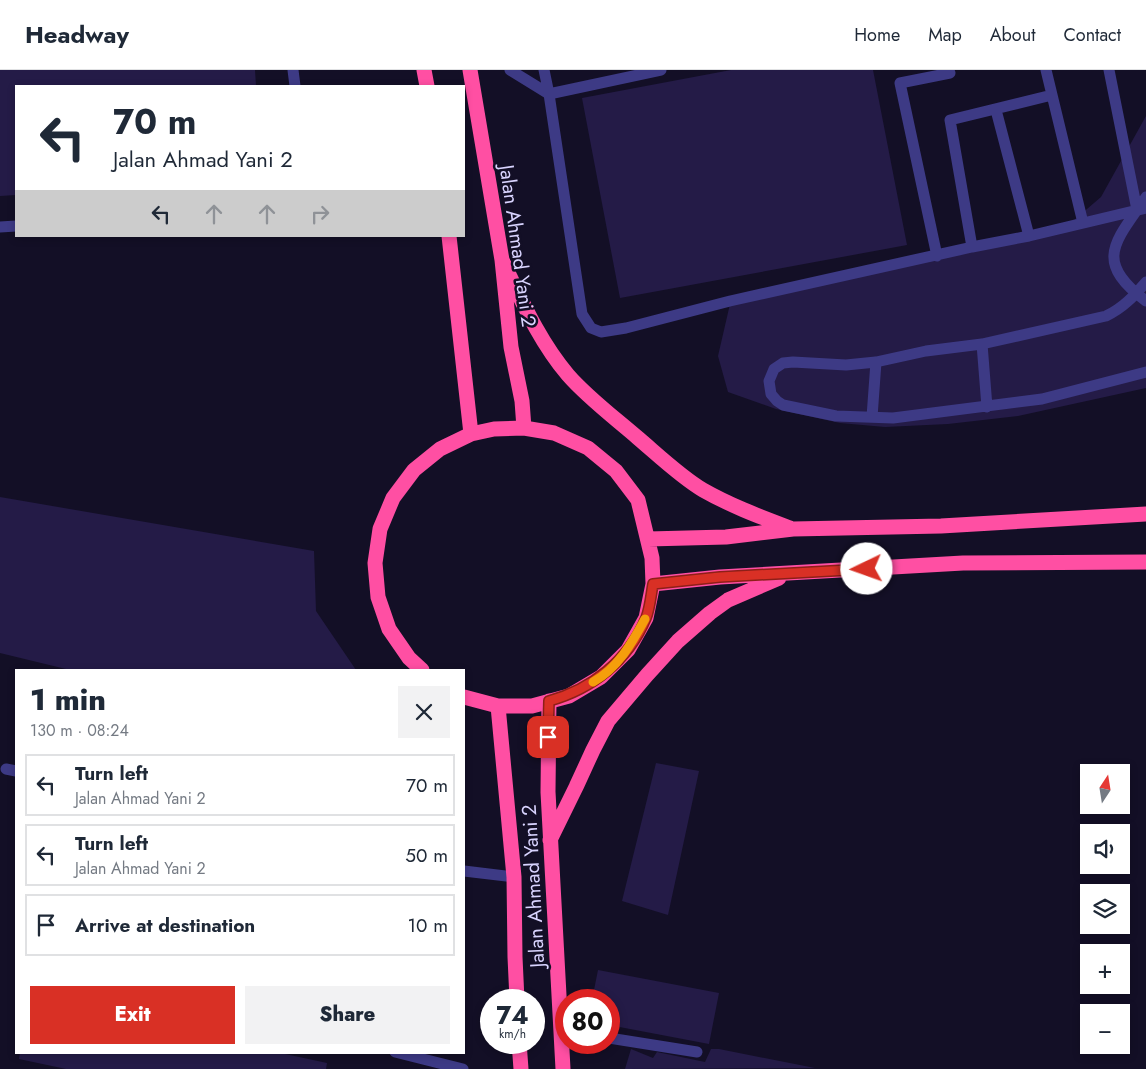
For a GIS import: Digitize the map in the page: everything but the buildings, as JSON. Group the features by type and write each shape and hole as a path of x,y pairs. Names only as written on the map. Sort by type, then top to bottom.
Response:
{"highway":[{"path":"424,70 427,85"},
{"name":"Jalan Ahmad Yani 2","path":"470,70 502,260 511,346 522,401 524,428"},
{"path":"449,237 471,434"},
{"path":"502,260 532,321 549,349 585,392 662,458 702,489 739,508 793,529"},
{"path":"421,669 409,658 389,629 378,597 375,563 380,529 393,498 414,470 440,449 471,434 494,429 524,428 554,433 588,448 616,471 638,500 652,558 653,584 646,618 628,650 601,677 569,696 532,706 498,706 465,697"},
{"path":"648,539 726,537 793,529 941,526 1146,514"},
{"path":"653,584 720,577 963,563 1146,562"},
{"path":"550,840 608,722 647,675 678,641 728,600 789,573"},
{"name":"Jalan Ahmad Yani 2","path":"549,701 548,792 560,989"},
{"name":"Jalan Ahmad Yani 2","path":"498,706 514,877 517,989"},
{"path":"519,1054 520,1069"},
{"name":"Jalan Ahmad Yani 2","path":"563,1054 563,1069"}],"lane":[{"path":"292,70 295,85"},
{"path":"510,70 549,94 661,70"},
{"path":"544,70 582,314 591,328 601,332 626,328 730,301 1029,236 1141,209 1109,70"},
{"path":"1046,70 1083,222"},
{"path":"937,256 900,83 950,73"},
{"path":"972,247 950,120 1052,95"},
{"path":"996,110 1029,236"},
{"path":"1146,197 1117,241 1113,256 1116,270 1136,294 1146,301"},
{"path":"0,227 15,226"},
{"path":"1146,282 1118,310 1106,316 982,344 926,351 876,362 846,365 783,363 774,369 769,380 771,394 783,405 836,416 893,418 1042,399 1146,372"},
{"path":"982,344 987,407"},
{"path":"872,417 876,362"},
{"path":"465,871 514,877"},
{"path":"620,1040 697,1052"},
{"path":"403,1054 463,1069"}],"slow traffic":[{"path":"593,682 601,677 628,650 645,619"}],"route":[{"path":"548,737 549,701 569,696 601,677 628,650 646,618 653,584 720,577 867,569"}]}
